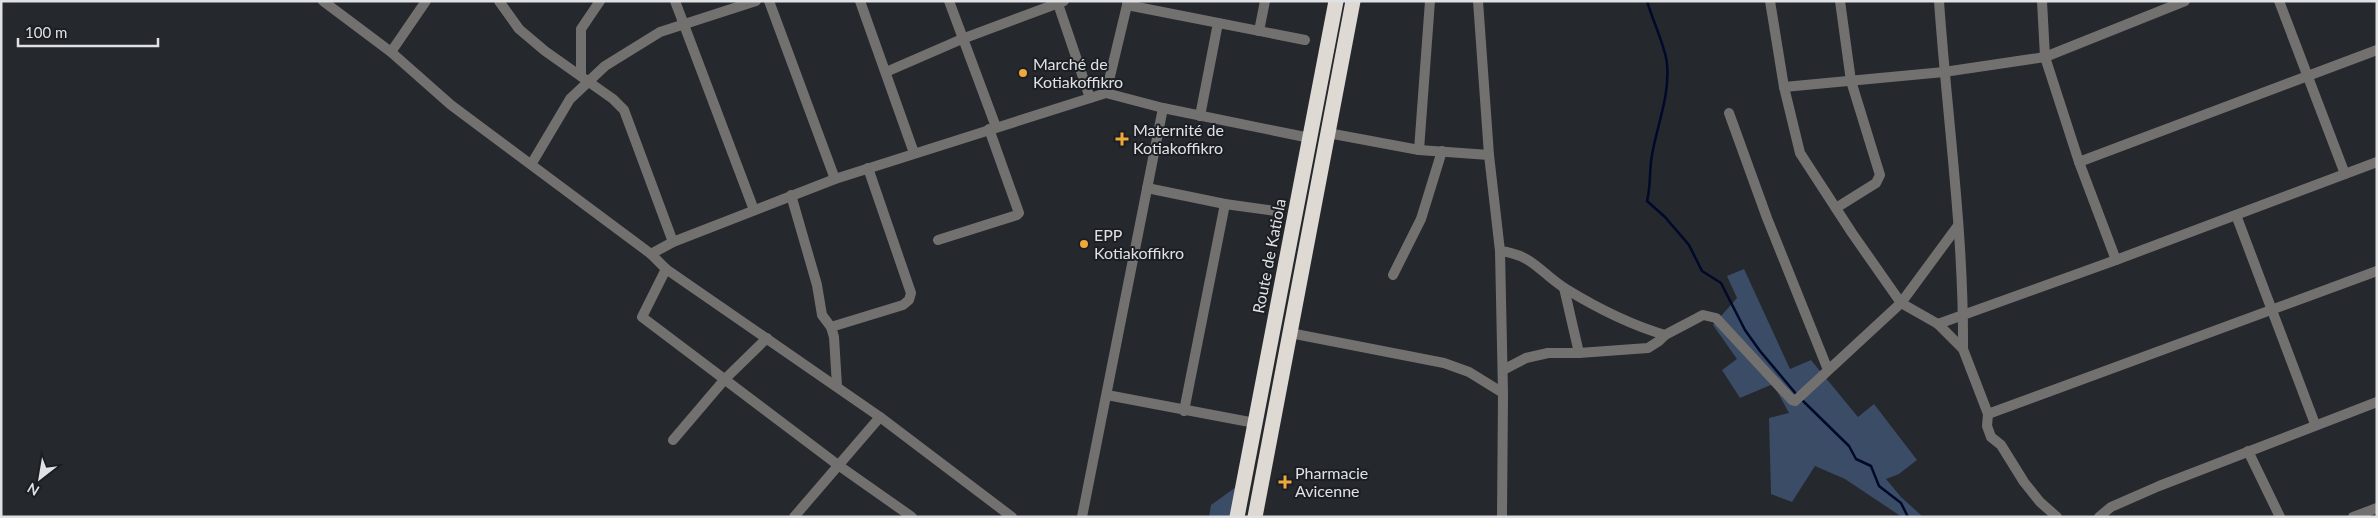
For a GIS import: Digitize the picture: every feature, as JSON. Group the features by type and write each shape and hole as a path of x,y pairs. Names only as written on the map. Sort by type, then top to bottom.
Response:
{"highway":[{"name":"Route de Katiola","path":"1237,517 1336,1"},
{"path":"1255,517 1354,1"}],"street":[{"path":"323,1 391,52 451,104 532,163 612,227 651,254 666,269 837,386 1012,517"},
{"path":"391,52 426,1"},
{"path":"499,1 519,29 545,51 585,78 624,110 673,242"},
{"path":"585,78 581,28 600,1"},
{"path":"675,1 754,210"},
{"path":"532,163 570,99 585,78 660,32 756,1"},
{"path":"769,1 835,179"},
{"path":"860,1 914,152"},
{"path":"938,240 1017,215 1019,212 993,128 949,1"},
{"path":"1259,31 1265,1"},
{"path":"1419,150 1430,1"},
{"path":"1478,1 1489,155 1500,251 1503,370 1502,517"},
{"path":"1770,1 1784,87 1800,153 1902,304 1938,324 1963,349"},
{"path":"1836,208 1876,183 1880,175 1851,81 1840,1"},
{"path":"1939,1 1963,313 1963,349 1988,414 1987,426 1991,437 2001,446 2024,482 2040,502 2057,517"},
{"path":"2042,1 2045,57 2079,162 2116,260"},
{"path":"1784,87 1944,72 2045,57 2185,1"},
{"path":"2279,1 2345,174"},
{"path":"886,72 962,39 1059,2 1090,98"},
{"path":"1106,93 1127,3 1305,40"},
{"path":"1200,116 1218,23"},
{"path":"2079,162 2377,50"},
{"path":"651,254 673,242 835,179 914,152 1106,93 1163,108 1310,138"},
{"path":"1082,517 1163,108"},
{"path":"1729,113 1767,218 1828,370"},
{"path":"1328,133 1419,150 1489,155"},
{"path":"1393,275 1421,219 1442,152"},
{"path":"1938,324 1963,313 2116,260 2377,162"},
{"path":"831,327 904,305 909,300 911,293 868,168"},
{"path":"1147,188 1224,204 1276,212"},
{"path":"791,195 817,285 822,315 831,327 835,346 837,386"},
{"path":"1184,411 1224,204"},
{"path":"2236,215 2315,424"},
{"path":"1503,370 1526,358 1548,352 1578,353 1648,348 1660,341 1665,335 1703,315 1716,318 1792,400 1798,400 1828,370 1902,304 1957,227"},
{"path":"1500,251 1516,253 1529,259 1564,288 1624,319 1665,335"},
{"path":"666,269 642,317 838,465 912,517"},
{"path":"1988,414 2377,271"},
{"path":"1564,288 1578,353"},
{"path":"1290,333 1444,363 1469,372 1503,393"},
{"path":"673,440 724,379 767,338"},
{"path":"1107,395 1255,423"},
{"path":"2099,517 2111,507 2315,424 2377,402"},
{"path":"794,517 880,417"},
{"path":"2248,451 2280,517"},
{"path":"2353,517 2377,508"}],"shaded area":[{"path":"1744,269 1790,369 1811,360 1858,417 1874,404 1917,460 1899,474 1886,479 1901,497 1923,517 1902,517 1845,479 1815,466 1792,502 1771,494 1769,418 1789,413 1773,384 1740,398 1722,370 1737,359 1713,325 1737,298 1727,276"},
{"path":"1236,487 1230,517 1209,517 1211,505"}],"waterway":[{"path":"1647,1 1667,64 1667,88 1652,155 1647,201 1665,217 1689,245 1702,271 1721,283 1745,330 1797,395"},
{"path":"1801,399 1849,446 1856,459 1871,466 1879,486 1901,503 1908,517"}],"place":[{"name":"Marché de Kotiakoffikro","path":"1023,73"},
{"name":"Maternité de Kotiakoffikro","path":"1122,139"},
{"name":"EPP Kotiakoffikro","path":"1084,244"},
{"name":"Pharmacie Avicenne","path":"1285,482"}]}
